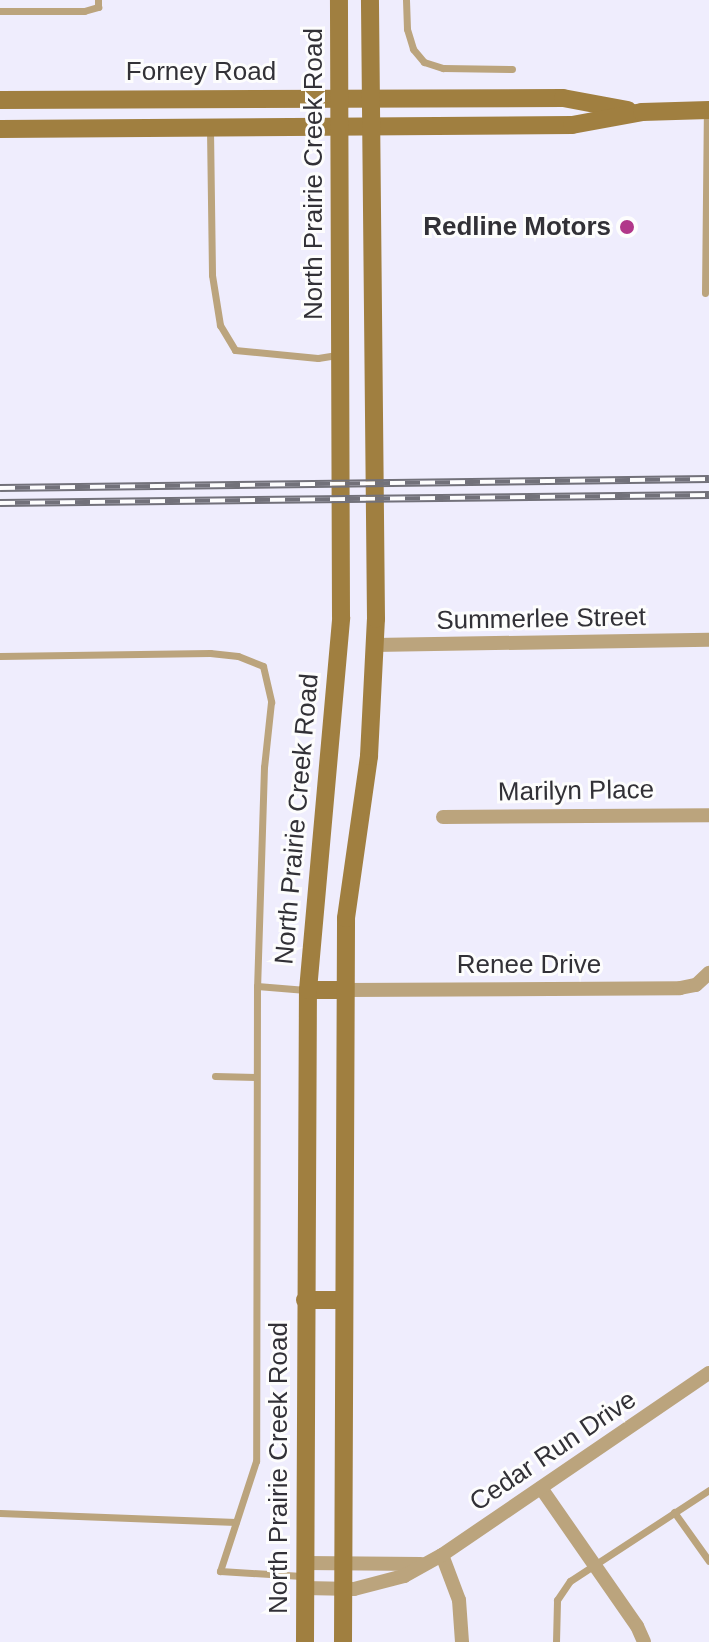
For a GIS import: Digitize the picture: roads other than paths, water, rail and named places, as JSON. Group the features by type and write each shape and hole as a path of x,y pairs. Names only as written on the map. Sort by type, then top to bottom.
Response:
{"main road":[{"name":"North Prairie Creek Road","path":"305,1642 308,990 341,617 339,0"},
{"path":"343,1642 342,1300 346,918 369,756 374,645 370,0"},
{"name":"Forney Road","path":"0,100 340,98 370,113 572,125 642,112 708,110"},
{"name":"Forney Road","path":"0,129 340,127 370,113 563,98 642,112"},
{"path":"341,355 373,354"},
{"path":"308,990 345,990"},
{"path":"305,1300 342,1300"}],"street":[{"name":"Summerlee Street","path":"374,645 709,640"},
{"name":"Marilyn Place","path":"443,817 709,815"},
{"name":"Renee Drive","path":"345,990 680,988 696,985 709,973"},
{"name":"Cedar Run Drive","path":"304,1576 342,1589 404,1576 442,1555 709,1373"},
{"path":"541,1488 644,1642"},
{"path":"442,1555 459,1600 462,1642"},
{"path":"304,1576 341,1565 421,1564"}],"lane":[{"path":"0,11 84,11 98,7 98,0"},
{"path":"406,0 410,39 424,62 443,68 512,69"},
{"path":"705,293 708,110"},
{"path":"210,127 212,275 220,325 235,350 318,358 341,355"},
{"path":"0,656 210,653 238,656 263,666 271,702 264,767 257,986 256,1461 220,1571 304,1576"},
{"path":"257,986 308,990"},
{"path":"215,1076 256,1077"},
{"path":"556,1642 557,1600 562,1590 594,1564 709,1490"},
{"path":"674,1512 709,1561"},
{"path":"0,1513 236,1522"}],"railway":[{"path":"0,488 709,479"},
{"path":"0,503 709,495"}],"place":[{"name":"Redline Motors","path":"627,227"}]}
